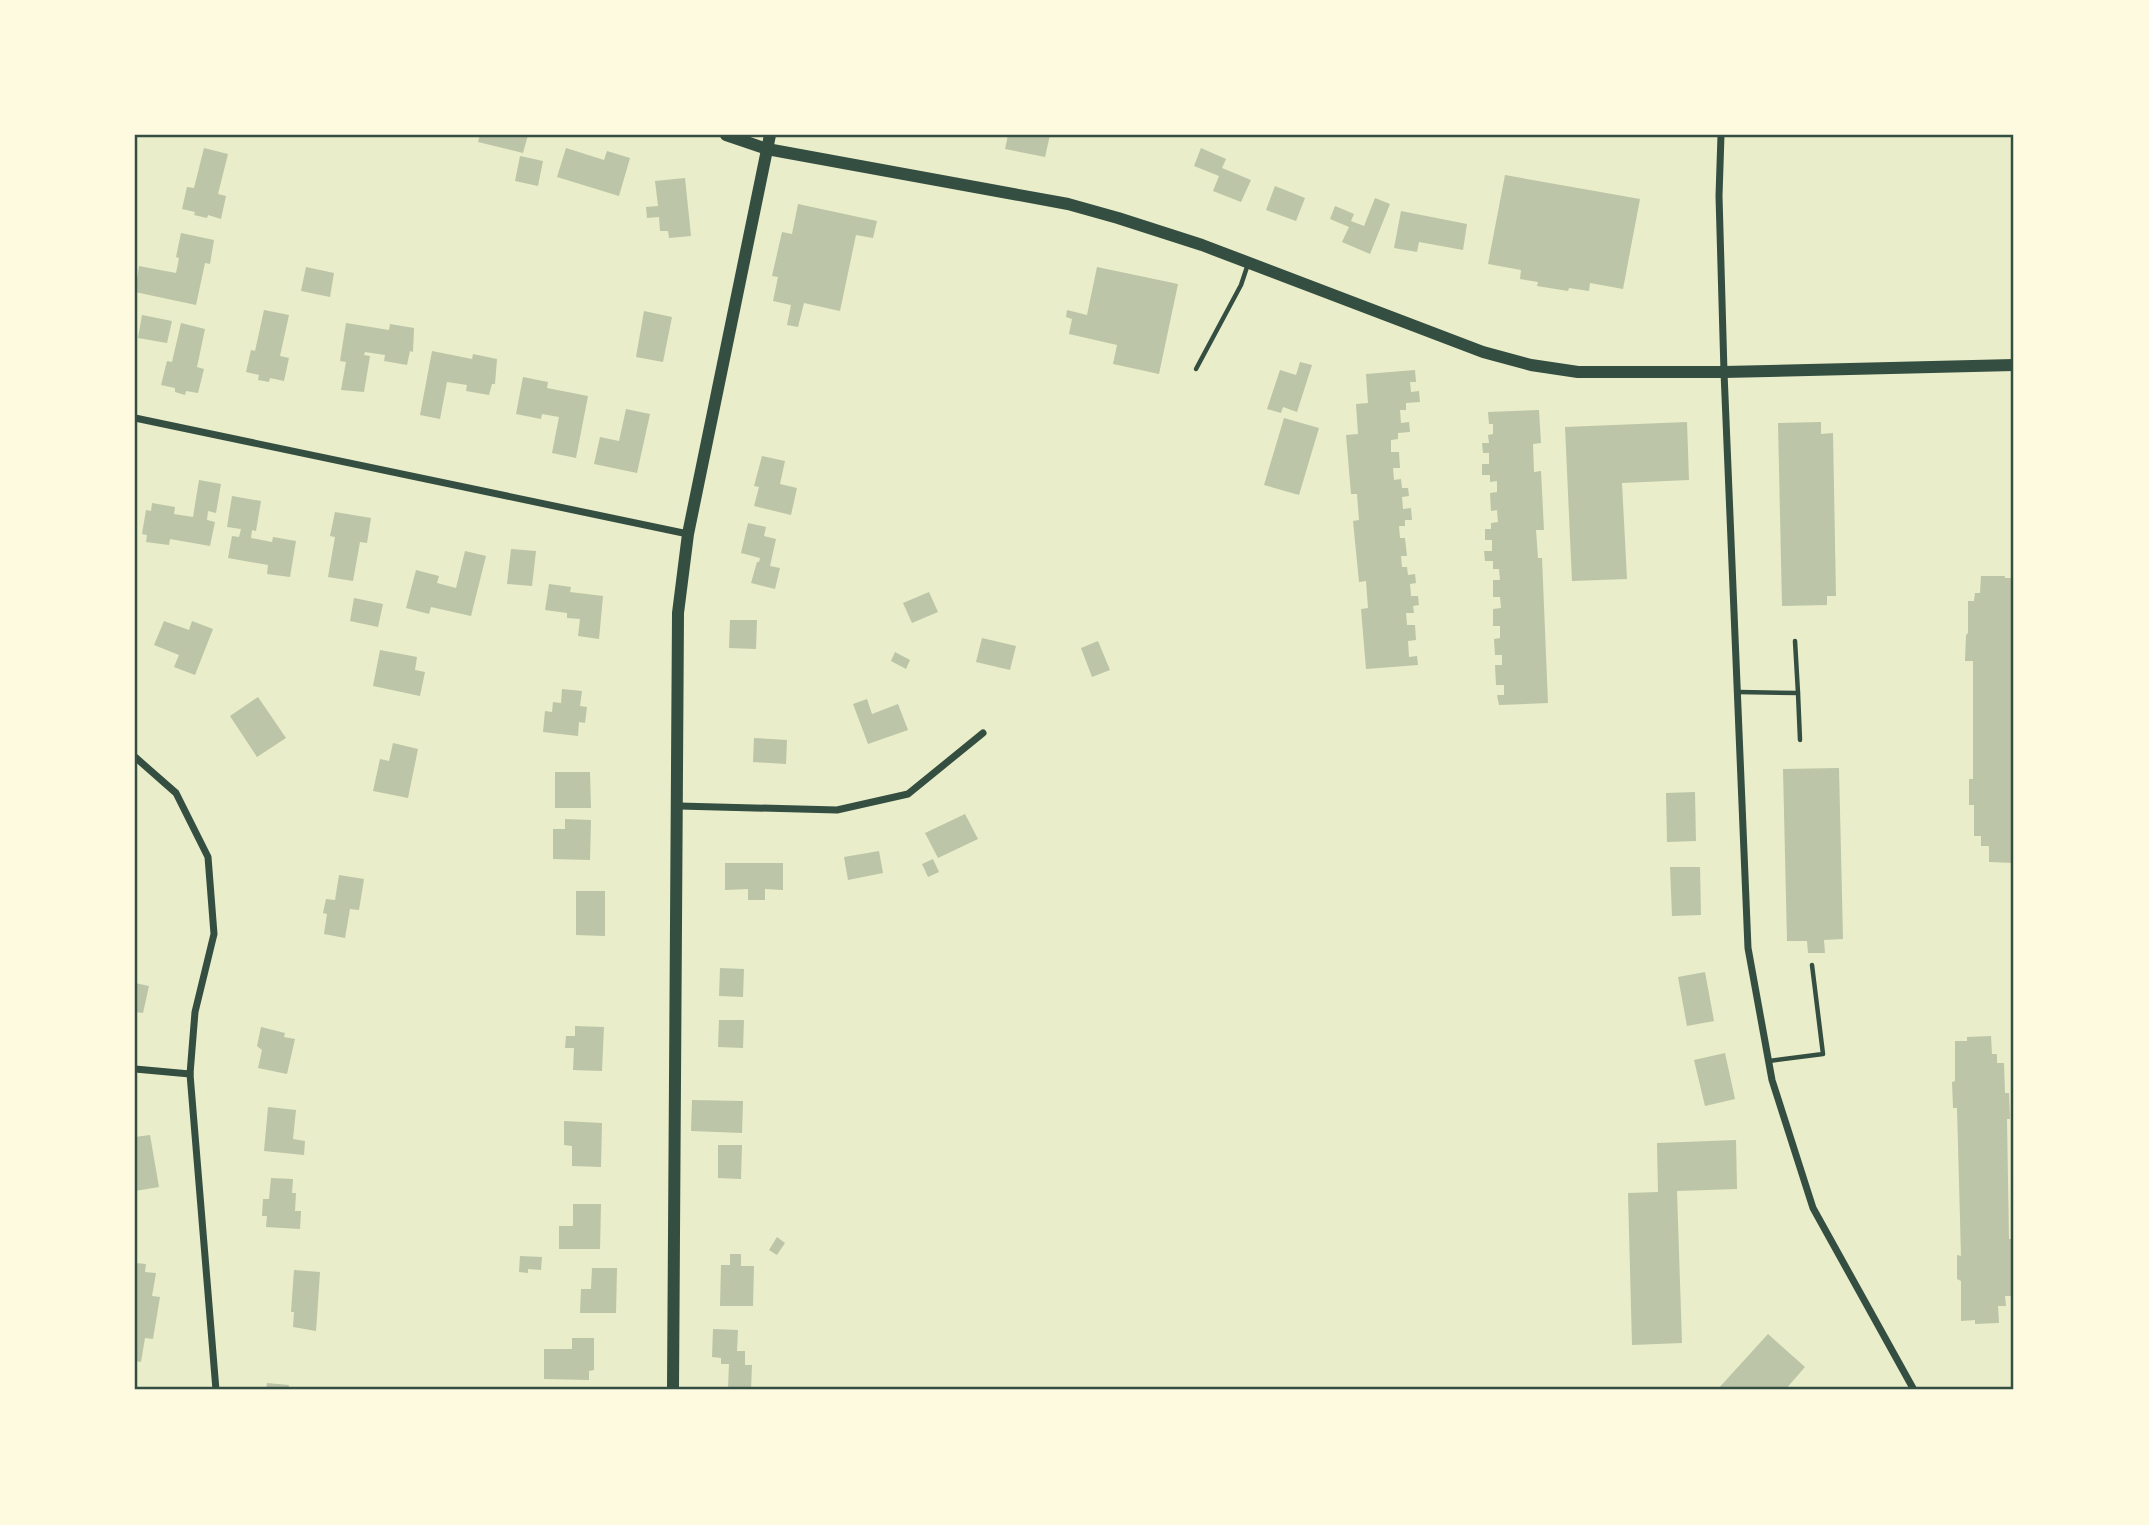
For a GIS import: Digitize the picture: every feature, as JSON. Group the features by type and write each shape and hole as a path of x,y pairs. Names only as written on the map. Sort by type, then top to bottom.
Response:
{"main road":[{"path":"726,135 767,149 1068,204 1202,245 1483,352 1531,365 1578,372 1724,372 2014,365"},
{"path":"673,1390 678,613 688,534 770,135"}],"street":[{"path":"1721,135 1719,196 1724,372 1748,948 1772,1080 1813,1208 1914,1390"},
{"path":"135,418 688,534"},
{"path":"678,806 838,810 908,794 983,733"},
{"path":"135,757 176,793 208,857 214,934 195,1012 190,1074 216,1390"},
{"path":"135,1069 190,1074"}],"lane":[{"path":"1196,369 1241,285 1249,263"},
{"path":"1795,641 1800,740"},
{"path":"1738,692 1798,693"},
{"path":"1769,1062 1823,1054 1812,965"}],"building":[{"path":"480,135 528,135 523,153 478,142"},
{"path":"1008,135 1050,135 1045,157 1005,149"},
{"path":"204,148 228,154 218,194 226,196 221,219 194,215 195,212 182,209 187,187 194,188"},
{"path":"566,148 604,160 607,151 630,158 619,196 557,177"},
{"path":"1201,148 1226,159 1222,168 1251,180 1241,202 1213,191 1219,176 1194,166"},
{"path":"520,156 543,161 538,186 515,181"},
{"path":"1505,175 1640,199 1623,289 1590,283 1589,291 1537,286 1538,282 1520,279 1521,270 1488,264"},
{"path":"685,178 691,236 669,238 668,231 660,231 659,217 647,218 646,207 658,206 655,181"},
{"path":"1275,186 1305,198 1296,221 1266,210"},
{"path":"1375,198 1390,204 1370,254 1342,242 1349,227 1330,219 1335,206 1354,214 1351,221 1364,226"},
{"path":"798,204 877,221 873,238 856,235 840,311 804,303 798,327 787,325 791,305 773,301 778,277 772,276 782,232 792,234"},
{"path":"1401,211 1467,224 1463,250 1419,242 1417,252 1394,248"},
{"path":"181,233 214,240 210,264 205,263 196,305 135,292 139,266 176,273"},
{"path":"306,267 334,273 330,297 301,291"},
{"path":"1097,267 1178,284 1159,374 1113,364 1117,345 1069,334 1072,319 1066,317 1067,310 1087,315"},
{"path":"264,310 289,315 280,356 289,358 284,381 270,378 269,382 258,380 259,375 246,372 251,350 255,351"},
{"path":"644,311 672,317 663,362 636,357"},
{"path":"142,315 172,321 167,343 138,338"},
{"path":"181,323 205,329 197,367 204,369 198,393 186,391 185,395 175,392 175,388 161,385 167,361 172,362"},
{"path":"346,323 389,330 390,324 414,328 413,352 410,351 407,365 384,361 385,355 365,352 364,355 370,356 364,392 341,390 346,362 340,361"},
{"path":"432,351 472,359 473,354 497,359 495,384 492,384 489,395 466,391 467,385 447,382 440,419 420,415"},
{"path":"1300,362 1312,365 1297,412 1283,407 1281,413 1267,409 1280,370 1296,375"},
{"path":"1415,370 1416,382 1410,382 1411,392 1419,391 1420,402 1406,403 1406,410 1400,410 1401,423 1409,422 1410,432 1398,433 1398,439 1391,440 1391,452 1399,452 1400,468 1393,468 1394,480 1401,479 1402,488 1408,488 1409,496 1402,497 1403,509 1411,508 1412,520 1405,520 1405,526 1399,526 1400,538 1405,538 1407,556 1401,556 1402,567 1407,567 1408,575 1415,574 1416,583 1410,584 1411,596 1418,596 1419,605 1413,606 1414,613 1406,613 1407,625 1415,625 1416,640 1408,641 1409,657 1417,656 1418,665 1366,669 1361,609 1368,608 1366,581 1359,582 1353,521 1359,520 1357,494 1351,494 1346,435 1358,434 1356,404 1368,403 1366,374"},
{"path":"523,377 548,382 547,388 588,396 576,458 552,453 559,417 542,414 541,419 516,414"},
{"path":"626,409 650,414 637,473 594,464 600,437 619,441"},
{"path":"1539,410 1541,443 1533,444 1534,472 1541,471 1544,530 1536,530 1538,558 1542,558 1548,703 1499,705 1497,695 1504,695 1504,685 1496,685 1495,665 1502,665 1502,655 1495,655 1494,639 1500,638 1500,626 1493,626 1493,609 1501,608 1500,597 1493,597 1493,580 1500,580 1499,569 1493,569 1493,561 1485,561 1484,551 1492,551 1492,540 1485,540 1485,529 1491,529 1491,523 1498,522 1497,510 1491,511 1490,493 1497,492 1497,481 1490,482 1490,475 1482,475 1482,464 1489,464 1489,453 1483,453 1482,443 1489,443 1488,435 1493,434 1493,424 1489,424 1488,412"},
{"path":"1284,418 1319,428 1299,495 1264,485"},
{"path":"1687,422 1689,480 1622,483 1627,579 1572,581 1565,427"},
{"path":"1821,422 1821,434 1833,433 1836,596 1827,596 1827,605 1782,606 1778,423"},
{"path":"762,456 785,461 780,484 797,488 791,515 754,506 759,487 754,486"},
{"path":"199,480 221,484 216,513 208,511 207,520 215,522 210,546 170,539 169,545 146,542 147,535 142,534 146,510 151,511 152,503 175,507 174,514 193,517"},
{"path":"232,496 261,501 256,531 252,530 251,538 272,542 273,537 296,541 290,577 267,574 268,565 228,558 232,536 239,537 241,529 227,527"},
{"path":"335,512 371,518 367,543 360,542 353,581 328,577 335,537 330,536"},
{"path":"748,523 766,527 764,536 776,539 770,566 780,568 775,589 751,583 760,558 741,553"},
{"path":"511,549 536,551 532,586 507,584"},
{"path":"465,551 486,556 471,616 431,607 429,614 406,608 416,570 439,576 437,583 456,588"},
{"path":"1981,576 2014,578 2014,863 1989,862 1989,846 1981,846 1981,836 1974,836 1974,805 1969,805 1969,779 1973,779 1973,661 1965,661 1966,635 1968,601 1974,601 1975,593 1980,593"},
{"path":"549,584 571,587 570,592 603,596 599,639 578,636 580,619 567,618 567,613 545,610"},
{"path":"929,592 938,612 912,623 903,603"},
{"path":"354,598 383,604 378,627 350,621"},
{"path":"730,620 757,620 756,649 729,648"},
{"path":"164,621 189,630 192,621 213,629 195,675 174,667 179,655 154,645"},
{"path":"982,638 1016,646 1010,670 976,662"},
{"path":"1098,641 1110,670 1092,677 1081,648"},
{"path":"380,650 417,657 415,670 425,672 420,696 373,686"},
{"path":"895,652 910,660 906,669 891,661"},
{"path":"562,689 582,691 580,706 587,707 585,723 579,722 578,736 543,732 545,711 552,712 553,702 561,703"},
{"path":"258,697 286,738 257,757 230,716"},
{"path":"867,699 872,714 898,704 908,730 868,744 853,704"},
{"path":"754,738 787,740 786,764 753,762"},
{"path":"393,743 418,749 408,798 373,791 380,759 389,761"},
{"path":"1839,768 1843,939 1824,940 1825,953 1808,953 1807,941 1787,941 1783,769"},
{"path":"555,772 590,772 591,808 555,808"},
{"path":"1695,792 1696,841 1667,842 1666,793"},
{"path":"965,814 978,839 938,858 925,833"},
{"path":"565,819 591,820 590,860 553,859 553,829 565,829"},
{"path":"879,851 883,873 848,880 844,857"},
{"path":"933,859 939,872 928,877 922,864"},
{"path":"725,863 783,863 783,890 765,889 765,900 748,900 748,889 725,890"},
{"path":"1670,867 1700,867 1701,915 1672,916"},
{"path":"339,875 364,879 359,910 350,909 345,938 324,934 327,914 323,913 326,899 335,900"},
{"path":"576,891 605,891 605,936 576,935"},
{"path":"720,968 744,969 743,997 719,996"},
{"path":"1705,972 1714,1021 1687,1026 1678,977"},
{"path":"135,983 149,986 143,1013 135,1012"},
{"path":"719,1020 744,1020 743,1048 718,1047"},
{"path":"575,1026 604,1027 602,1071 573,1070 574,1048 565,1048 566,1036 575,1036"},
{"path":"261,1027 285,1033 284,1037 295,1039 287,1074 258,1068 262,1050 257,1046"},
{"path":"1991,1036 1992,1054 1997,1054 1997,1063 2004,1063 2005,1093 2009,1093 2009,1239 2014,1239 2014,1265 2011,1265 2012,1296 2005,1296 2006,1306 1998,1306 1999,1323 1975,1324 1975,1320 1961,1321 1961,1281 1957,1279 1957,1255 1961,1256 1957,1108 1953,1108 1952,1082 1955,1081 1955,1041 1967,1041 1967,1037"},
{"path":"1725,1053 1735,1099 1705,1106 1694,1060"},
{"path":"692,1100 743,1101 742,1133 691,1131"},
{"path":"268,1107 296,1110 293,1139 305,1141 304,1155 264,1151"},
{"path":"564,1121 602,1123 601,1167 572,1166 572,1146 564,1145"},
{"path":"150,1135 159,1187 135,1191 135,1137"},
{"path":"1736,1140 1737,1189 1677,1191 1682,1343 1632,1345 1628,1193 1658,1192 1657,1143"},
{"path":"718,1145 742,1145 741,1179 718,1178"},
{"path":"271,1178 293,1179 292,1193 296,1193 295,1211 301,1211 300,1229 266,1227 267,1216 262,1216 263,1199 269,1199"},
{"path":"573,1204 601,1204 600,1249 559,1249 559,1226 573,1226"},
{"path":"777,1237 785,1243 777,1255 769,1250"},
{"path":"730,1254 741,1254 741,1266 754,1266 753,1306 720,1306 721,1265 730,1265"},
{"path":"520,1256 542,1257 541,1270 528,1269 528,1273 519,1272"},
{"path":"135,1263 146,1264 145,1272 156,1273 152,1296 160,1297 153,1339 145,1338 141,1362 135,1361"},
{"path":"592,1268 617,1268 616,1313 580,1313 581,1289 591,1289"},
{"path":"294,1270 320,1272 316,1331 293,1327 294,1312 291,1312"},
{"path":"713,1329 738,1330 737,1351 745,1351 745,1365 752,1365 751,1390 728,1389 729,1364 721,1364 721,1358 712,1357"},
{"path":"1768,1334 1805,1367 1785,1390 1717,1390"},
{"path":"572,1338 594,1338 594,1370 589,1371 589,1380 544,1379 544,1349 572,1349"},
{"path":"267,1383 289,1385 288,1390 266,1390"}]}
